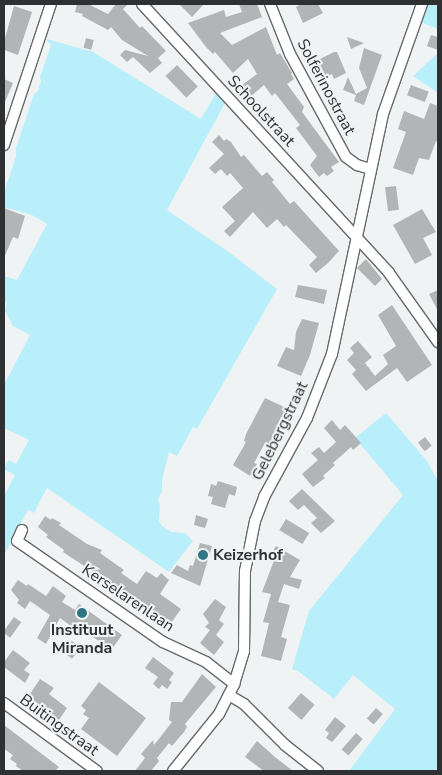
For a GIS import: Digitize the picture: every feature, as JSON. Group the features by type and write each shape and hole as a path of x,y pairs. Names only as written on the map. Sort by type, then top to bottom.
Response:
{"street":[{"path":"4,146 51,4"},
{"name":"Schoolstraat","path":"143,4 389,273 438,342"},
{"name":"Solferinostraat","path":"270,4 290,54 346,157 357,165 370,169"},
{"name":"Gelebergstraat","path":"173,771 219,714 234,684 244,651 245,571 255,520 264,497 307,418 332,354 383,114 422,4"},
{"name":"Kerselarenlaan","path":"22,530 17,541 163,642 206,662 234,684"},
{"path":"229,695 244,704 285,746 318,771"},
{"name":"Buitingstraat","path":"4,703 97,771"}],"shaded area":[{"path":"426,4 438,4 438,29 420,22"},
{"path":"47,39 93,52 201,119 217,91 226,101 167,210 230,253 277,289 197,429 193,427 177,456 169,452 162,480 162,491 158,500 160,505 159,521 162,526 171,532 185,533 193,541 169,572 47,488 34,513 28,510 4,555 4,496 15,475 4,469 9,460 16,464 29,440 4,428 4,381 6,381 30,335 13,326 5,311 7,303 4,300 4,276 17,280 47,224 32,215 4,207 4,193 16,156 16,148 34,94 38,91 41,81 40,77 51,45"},
{"path":"438,53 438,93 413,76"},
{"path":"386,413 427,461 438,481 438,771 349,771 395,709 353,675 334,699 298,671 292,669 309,611 403,495 355,438"}],"building":[{"path":"77,4 88,4 108,14 116,4 128,4 123,9 140,28 142,26 166,51 158,58 162,63 150,73 133,57 127,62 120,55 125,50 148,56 122,40 111,27 108,30 82,16 83,14 75,12"},
{"path":"179,4 204,4 192,17"},
{"path":"239,4 257,4 262,17 220,33 232,45 266,27 277,55 280,53 292,73 294,79 287,84 304,107 302,112 339,162 331,167 334,171 327,176 324,173 319,177 310,165 317,156 296,128 300,125 275,93 272,96 264,85 251,96 242,85 257,74 248,59 233,73 215,52 213,54 206,47 188,23 224,10 226,17 242,12"},
{"path":"301,4 318,4 323,13 303,23 296,7"},
{"path":"14,6 32,12 18,55 4,50 4,42"},
{"path":"431,35 438,37 438,50 427,46"},
{"path":"347,37 364,43 351,49"},
{"path":"86,38 94,40 91,50 84,48"},
{"path":"364,48 382,55 364,105 354,101 356,95 343,90 348,77 356,94 367,88 359,68"},
{"path":"337,52 346,73 334,79 332,74 326,77 318,60"},
{"path":"177,65 198,87 186,98 165,76"},
{"path":"4,79 13,83 4,104"},
{"path":"411,85 429,92 425,102 407,95"},
{"path":"430,103 438,106 438,142 436,141 429,160 419,158 413,175 393,168 406,132 398,129 404,111 424,119"},
{"path":"219,135 224,141 226,139 231,142 241,157 244,155 262,176 267,172 274,180 272,182 290,204 294,201 339,251 316,273 309,265 317,257 286,225 284,227 277,219 267,228 253,212 230,237 224,231 235,221 222,207 243,188 230,173 227,176 221,169 215,174 209,168 224,154 212,142"},
{"path":"396,186 399,210 388,211 385,187"},
{"path":"4,208 25,216 18,239 13,237 4,258"},
{"path":"422,209 436,232 423,238 432,255 415,264 393,225"},
{"path":"366,259 382,279 375,286 357,268"},
{"path":"298,285 327,290 324,304 295,297"},
{"path":"438,290 438,311 429,294"},
{"path":"392,305 432,365 407,382 397,368 366,391 352,374 356,370 347,360 354,353 350,348 358,341 372,357 365,363 375,376 388,364 383,355 396,346 378,315"},
{"path":"302,319 319,323 310,355 301,376 277,366 286,347 294,350 296,332"},
{"path":"265,398 286,408 269,445 265,443 254,463 257,464 250,476 233,465 246,442 244,441 246,434"},
{"path":"332,420 340,430 345,425 361,443 353,450 351,447 333,463 335,465 323,476 325,478 313,487 302,474 318,460 311,453 319,447 324,453 336,442 324,428"},
{"path":"425,437 432,446 425,451 418,443"},
{"path":"218,481 237,487 235,496 229,494 225,508 211,504 213,497 208,496 211,484 216,486"},
{"path":"302,489 335,521 321,533 311,523 317,518 304,505 298,510 289,501"},
{"path":"196,515 208,519 205,528 194,525"},
{"path":"45,516 61,523 59,525 87,544 102,550 100,553 124,570 121,573 137,584 146,571 157,578 161,573 169,580 160,594 181,609 169,626 63,552 64,550 46,537 48,535 38,527"},
{"path":"286,519 309,533 302,544 279,530"},
{"name":"Keizerhof","path":"200,543 212,546 200,586 171,573 177,565 188,571 190,565 193,566"},
{"path":"276,546 300,560 290,577 302,580 299,589 284,584 278,602 290,605 281,637 287,639 281,661 261,656 269,623 263,622 271,594 262,592 275,558 270,557"},
{"path":"18,580 46,596 53,586 66,596 62,602 75,610 79,604 122,635 109,653 98,645 100,642 82,629 79,632 60,618 46,644 37,638 50,615 30,601 25,609 17,603 19,600 11,590"},
{"path":"215,599 226,607 219,620 224,624 216,635 224,642 214,655 200,643 210,630 205,627 209,623 203,614"},
{"path":"14,617 21,622 10,638 4,633 4,631"},
{"path":"72,641 81,648 72,659 63,652"},
{"path":"13,650 30,663 24,670 30,674 25,683 4,667 4,662"},
{"path":"153,657 174,673 169,680 172,682 167,689 162,685 159,689 153,684 158,677 145,668"},
{"path":"202,674 216,687 185,724 187,727 184,732 172,746 169,743 157,758 159,761 151,771 135,771 145,758 141,754 153,740 154,745 172,722 169,720 171,702 182,702"},
{"path":"40,679 54,688 49,694 67,708 59,720 28,697"},
{"path":"99,682 146,718 117,756 81,729 89,718 83,714 86,710 81,706"},
{"path":"301,693 315,705 301,720 288,708"},
{"path":"376,708 383,714 374,724 367,719"},
{"path":"335,717 346,726 332,742 326,738 329,733 325,730"},
{"path":"4,725 59,767 55,771 23,771 16,766 17,764 10,759 13,755 4,749"},
{"path":"356,733 363,739 348,756 342,750"},
{"path":"257,741 293,771 264,771 245,757"}],"place":[{"name":"Keizerhof","path":"203,555"},
{"name":"Instituut Miranda","path":"82,613"}]}
